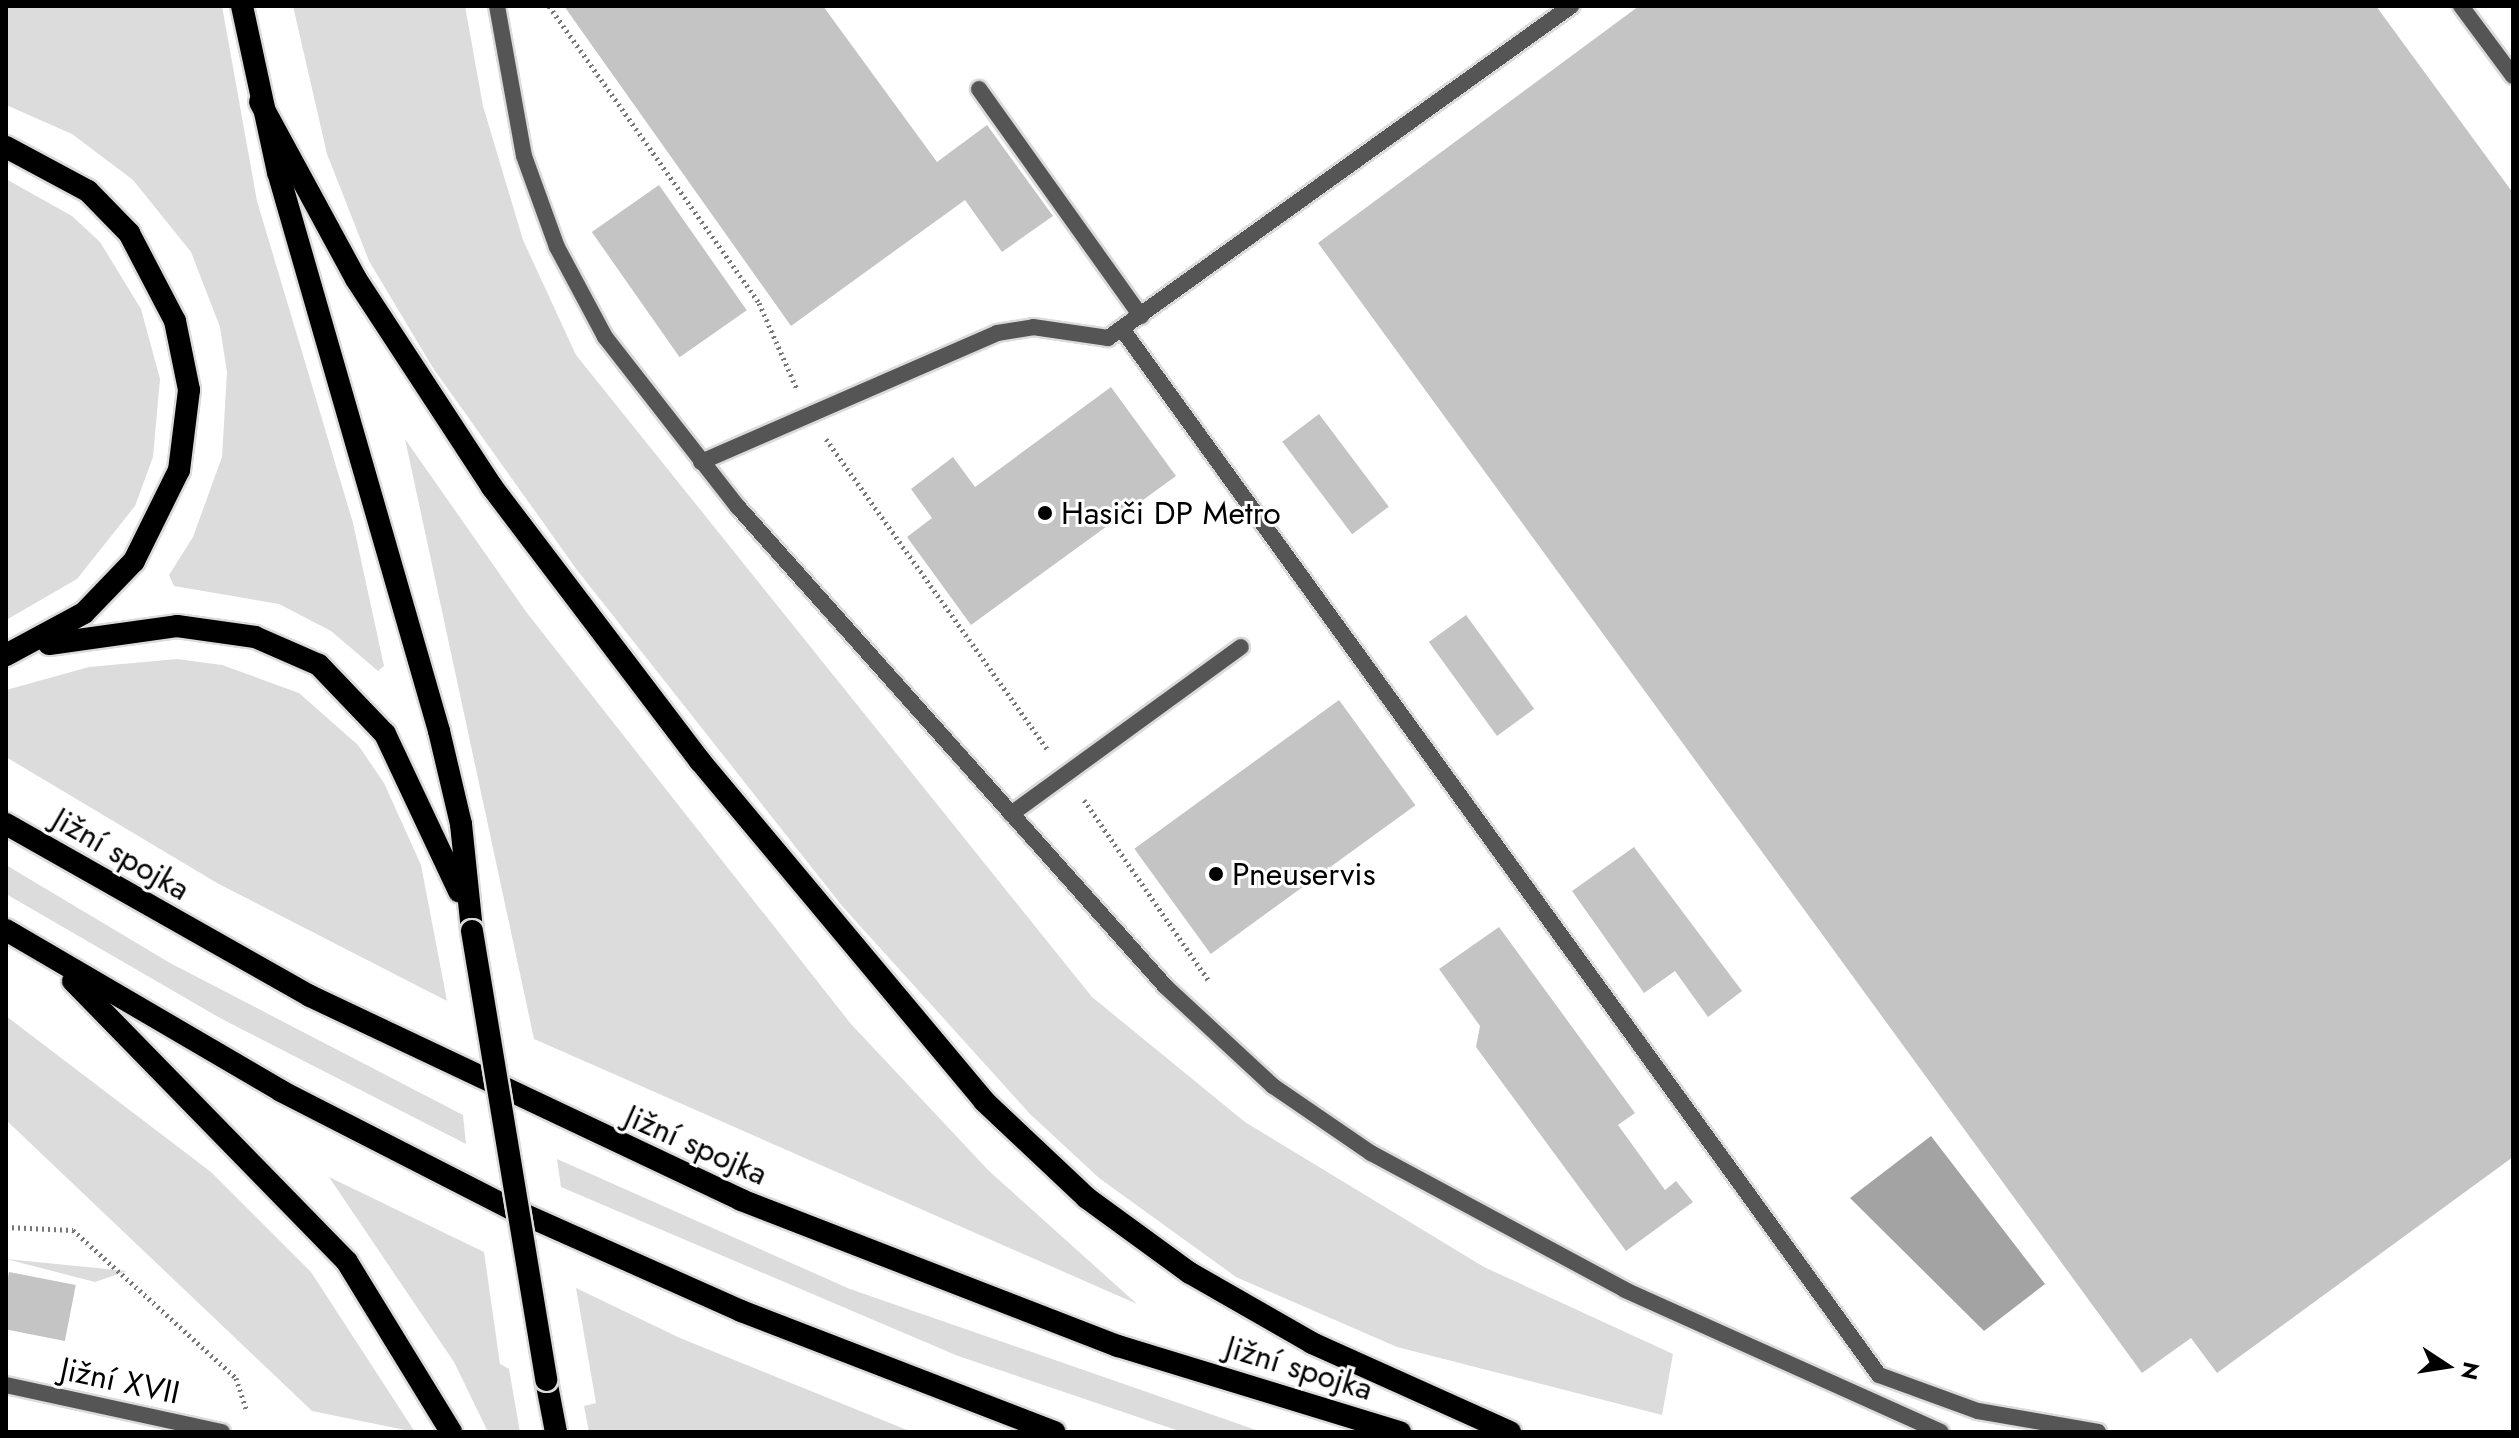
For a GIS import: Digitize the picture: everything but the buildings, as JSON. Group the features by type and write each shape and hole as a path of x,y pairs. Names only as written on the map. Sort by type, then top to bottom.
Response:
{"highway":[{"path":"242,6 260,102 439,731 461,824 472,931 556,1432"},
{"path":"260,102 356,279 492,487 709,773 984,1101 1087,1198 1190,1273 1312,1343 1510,1432"},
{"path":"6,147 88,191 129,233 175,321 189,390 179,470 134,561 84,613 13,653"},
{"path":"13,653 102,631 177,626 255,637 319,665 357,698 406,767 472,931"},
{"name":"Jižní spojka","path":"6,824 310,996 741,1200 1118,1346 1400,1432"},
{"path":"6,930 281,1091 512,1209 741,1311 1054,1432"},
{"path":"50,957 347,1262 451,1432"}],"street":[{"path":"497,6 524,156 557,247 605,337 701,462 1165,986 1273,1086 1371,1153 1625,1290 1941,1432"},
{"path":"701,462 997,333 1033,327 1108,338 1571,6"},
{"path":"2461,6 2513,76"},
{"path":"979,89 1141,316"},
{"path":"1122,329 1879,1375 1978,1411 2098,1432"},
{"path":"1011,814 1241,647"},
{"name":"Jižní XVII","path":"6,1385 222,1432"}],"path":[{"path":"6,1227 73,1230 236,1378 250,1418"}],"shaded area":[{"path":"6,6 222,6 257,201 353,523 384,666 378,671 331,631 279,604 174,586 169,575 193,537 222,457 227,372 220,327 191,252 133,180 72,134 6,105"},
{"path":"293,6 465,6 483,106 523,240 576,355 1092,997 1245,1122 1484,1267 1673,1354 1662,1415 1397,1347 1236,1277 1099,1178 1030,1114 843,907 577,570 433,368 369,261 327,154"},
{"path":"6,179 72,216 100,242 141,309 160,379 153,457 135,506 77,579 6,620"},
{"path":"405,439 527,613 851,1024 989,1171 1137,1304 534,1039"},
{"path":"177,659 222,665 299,693 358,745 384,783 421,865 447,1001 217,883 6,757 6,690 89,667"},
{"path":"6,865 170,963 463,1115 466,1144 220,1018 6,894"},
{"path":"6,1016 211,1172 311,1272 415,1432 312,1411 6,1120"},
{"path":"1931,1136 2045,1284 1984,1331 1850,1198"},
{"path":"557,1159 850,1289 1262,1432 1182,1432 958,1356 561,1187"},
{"path":"329,1177 484,1252 500,1364 509,1369 520,1432 488,1432 454,1362"},
{"path":"6,1259 127,1271 95,1282"},
{"path":"576,1288 680,1338 912,1432 589,1432 584,1406 596,1403"}],"place":[{"name":"Hasiči DP Metro","path":"1045,513"},
{"name":"Pneuservis","path":"1216,874"}]}
